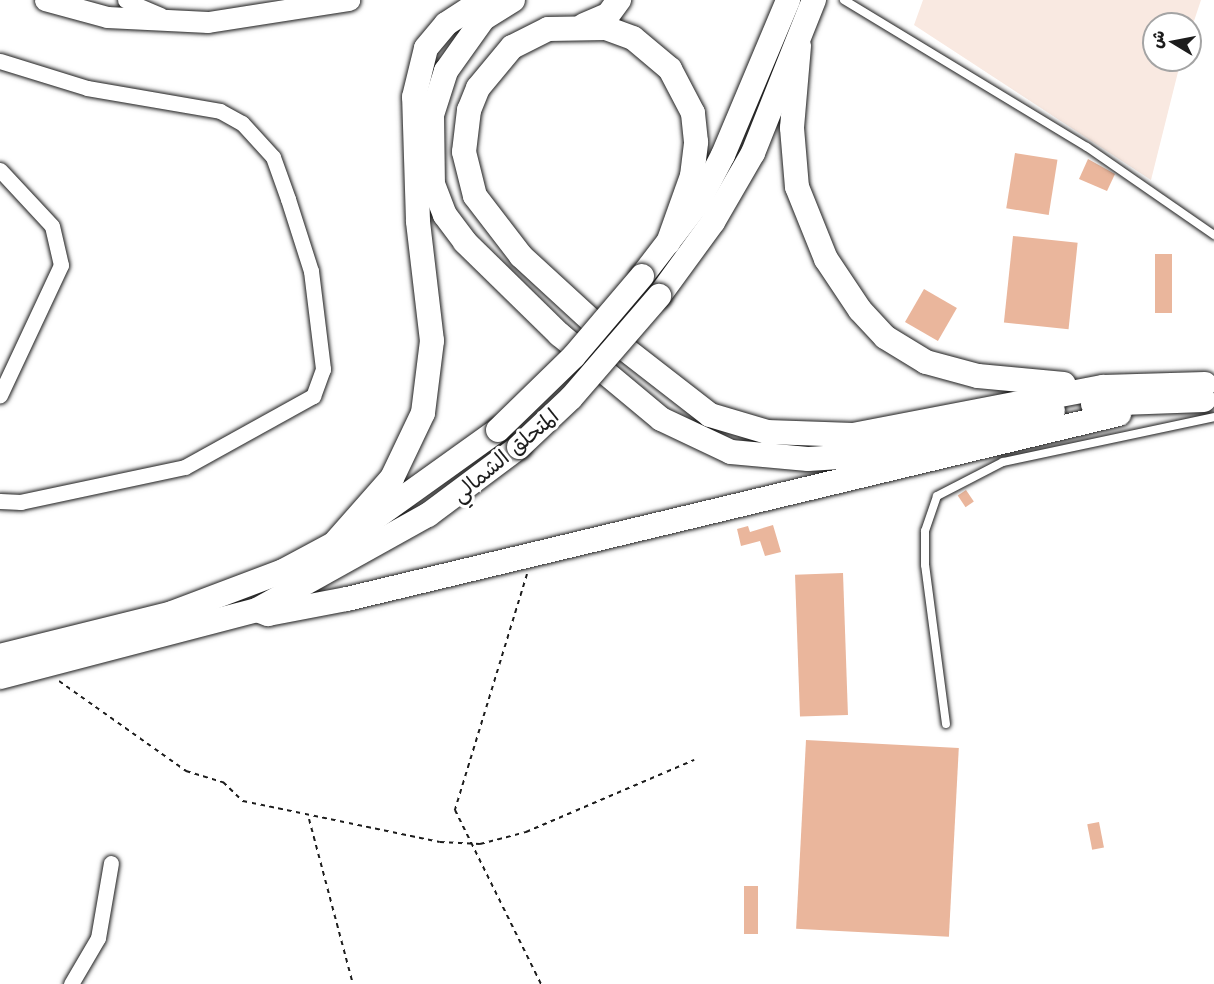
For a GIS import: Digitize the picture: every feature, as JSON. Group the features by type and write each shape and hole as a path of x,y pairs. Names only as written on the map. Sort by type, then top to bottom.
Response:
{"highway":[{"path":"332,546 392,478 423,413 432,340 418,221 414,97 426,48 446,24 483,0"},
{"path":"513,0 483,18 464,40 446,71 432,115 432,173 445,215 465,242 559,334 652,412 694,438 770,459 855,456 1064,408 1210,397"},
{"path":"619,0 608,15 584,25 533,33 493,66 469,110 464,141 467,175 488,219 521,256 688,402 747,427 820,437 1102,387"},
{"name":"المتحلق الشمالي","path":"0,656 172,613 332,546 498,430 574,356 642,276 698,203 723,155 788,0"},
{"name":"المتحلق الشمالي","path":"0,677 257,610 428,516 519,447 571,398 659,296 733,190 799,46 814,0"},
{"path":"584,25 615,31 653,52 670,69 693,113 692,176 668,243"},
{"path":"799,46 792,128 797,187 826,259 873,326 905,351 957,372 1210,397"},
{"path":"257,610 268,614 347,599 1091,418 1210,397"}],"main road":[{"path":"45,0 107,17 179,22 242,20 349,0"}],"street":[{"path":"125,0 179,22"},
{"path":"0,61 87,88 220,111 242,123 273,157 288,199 311,271 323,369 312,396 184,467 21,502 0,501"},
{"path":"0,170 52,226 62,265 0,395"},
{"path":"71,984 98,938 111,863"}],"lane":[{"path":"844,0 1087,147 1214,235"},
{"path":"946,724 925,565 925,531 937,496 1003,462 1210,397"}],"path":[{"path":"533,554 457,794 455,810 541,984"},
{"path":"39,667 186,771 224,782 243,801 309,819 470,844 526,832 694,760"},
{"path":"309,819 353,984"}],"shaded area":[{"path":"923,0 1201,0 1197,12 1142,12 1142,72 1178,72 1151,180 914,25"}],"building":[{"path":"1015,153 1057,160 1049,215 1006,208"},
{"path":"1088,159 1115,174 1107,191 1079,179"},
{"path":"1013,236 1078,243 1069,329 1004,323"},
{"path":"1155,254 1172,254 1172,313 1155,313"},
{"path":"924,289 957,308 938,341 905,322"},
{"path":"966,490 974,502 966,507 958,496"},
{"path":"773,525 781,552 765,556 760,541 741,546 737,529 748,526 750,532"},
{"path":"843,573 848,715 800,717 795,575"},
{"path":"806,740 959,748 949,937 796,929"},
{"path":"1099,822 1104,848 1092,850 1087,824"},
{"path":"744,886 758,886 758,934 744,934"}]}
